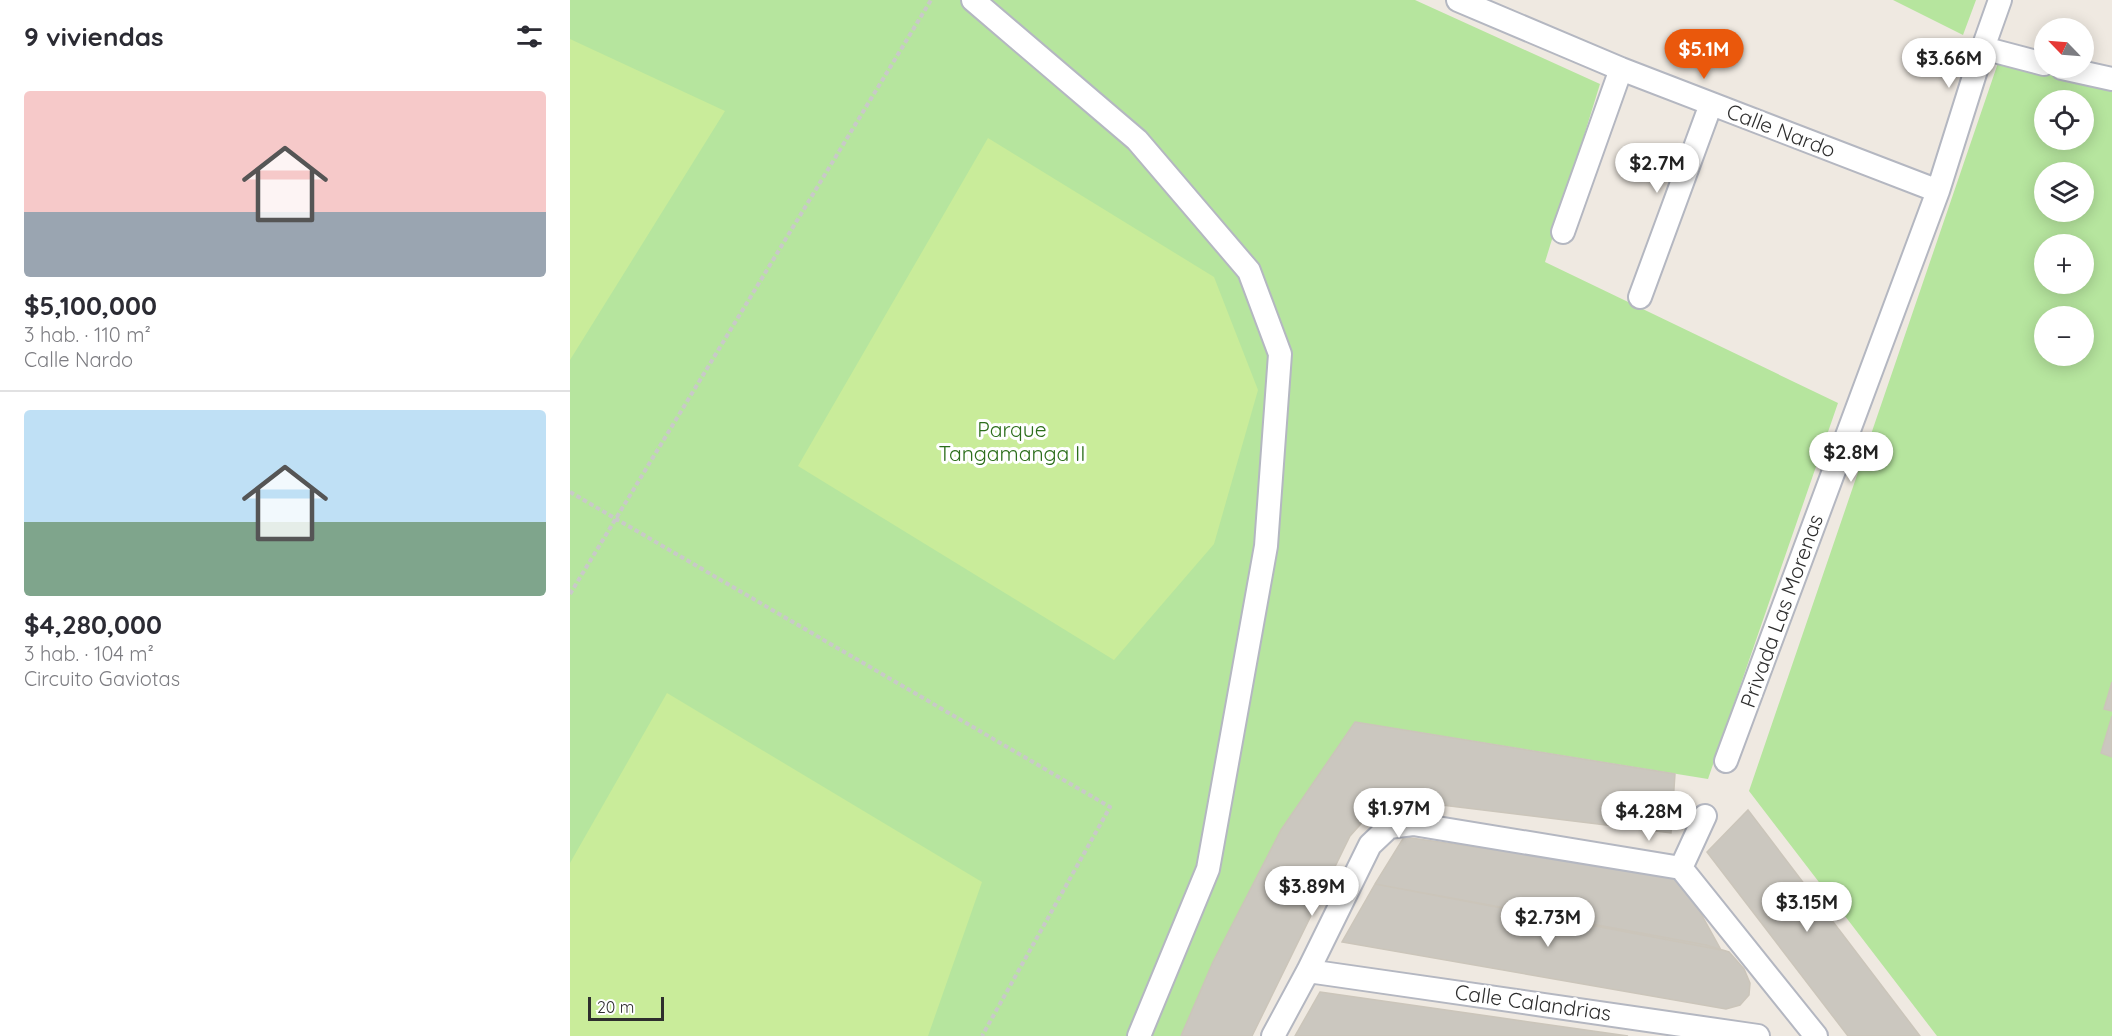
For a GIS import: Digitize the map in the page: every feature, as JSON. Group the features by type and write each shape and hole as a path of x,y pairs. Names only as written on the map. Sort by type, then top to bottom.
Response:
{"street":[{"path":"973,0 1137,140 1249,271 1280,354 1266,546 1208,869 1139,1036"},
{"name":"Calle Nardo","path":"1460,0 1621,69 1938,191"},
{"name":"Privada Las Morenas","path":"1726,761 1938,191 2000,0"},
{"path":"1983,48 2034,61"},
{"path":"1563,232 1621,69"},
{"path":"2094,74 2112,78"},
{"path":"1641,297 1711,104"},
{"path":"1681,868 1705,816"},
{"path":"1273,1036 1370,845 1389,827 1413,824 1681,868 1816,1036"},
{"name":"Calle Calandrias","path":"1308,971 1758,1036"}],"path":[{"path":"570,594 931,0"},
{"path":"570,492 1110,807 982,1036"}],"green space":[{"name":"Parque Tangamanga II","path":"570,0 1415,0 1600,84 1545,262 1838,403 1708,779 1355,722 1281,831 1213,962 1181,1036 570,1036"},
{"path":"1893,0 1976,0 1963,35"},
{"path":"570,39 725,111 570,360"},
{"path":"1998,63 2034,72 2034,78 2061,78 2112,90 2112,1036 1937,1036 1749,791"},
{"path":"988,138 1214,277 1258,390 1214,544 1114,660 798,466"},
{"path":"667,693 982,882 928,1036 570,1036 570,863"}],"building":[{"path":"2112,682 2112,711 2104,709"},
{"path":"2112,716 2112,757 2101,753"},
{"path":"1355,722 1675,774 1671,833 1384,798 1350,836 1252,1036 1181,1036 1213,962 1281,830"},
{"path":"1748,810 1920,1036 1848,1036 1707,852"},
{"path":"1404,837 1680,876 1721,950 1375,884"},
{"path":"1375,884 1706,945 1729,952 1744,969 1750,983 1749,995 1740,1005 1726,1009 1342,942"},
{"path":"1320,992 1628,1036 1295,1036"}]}
